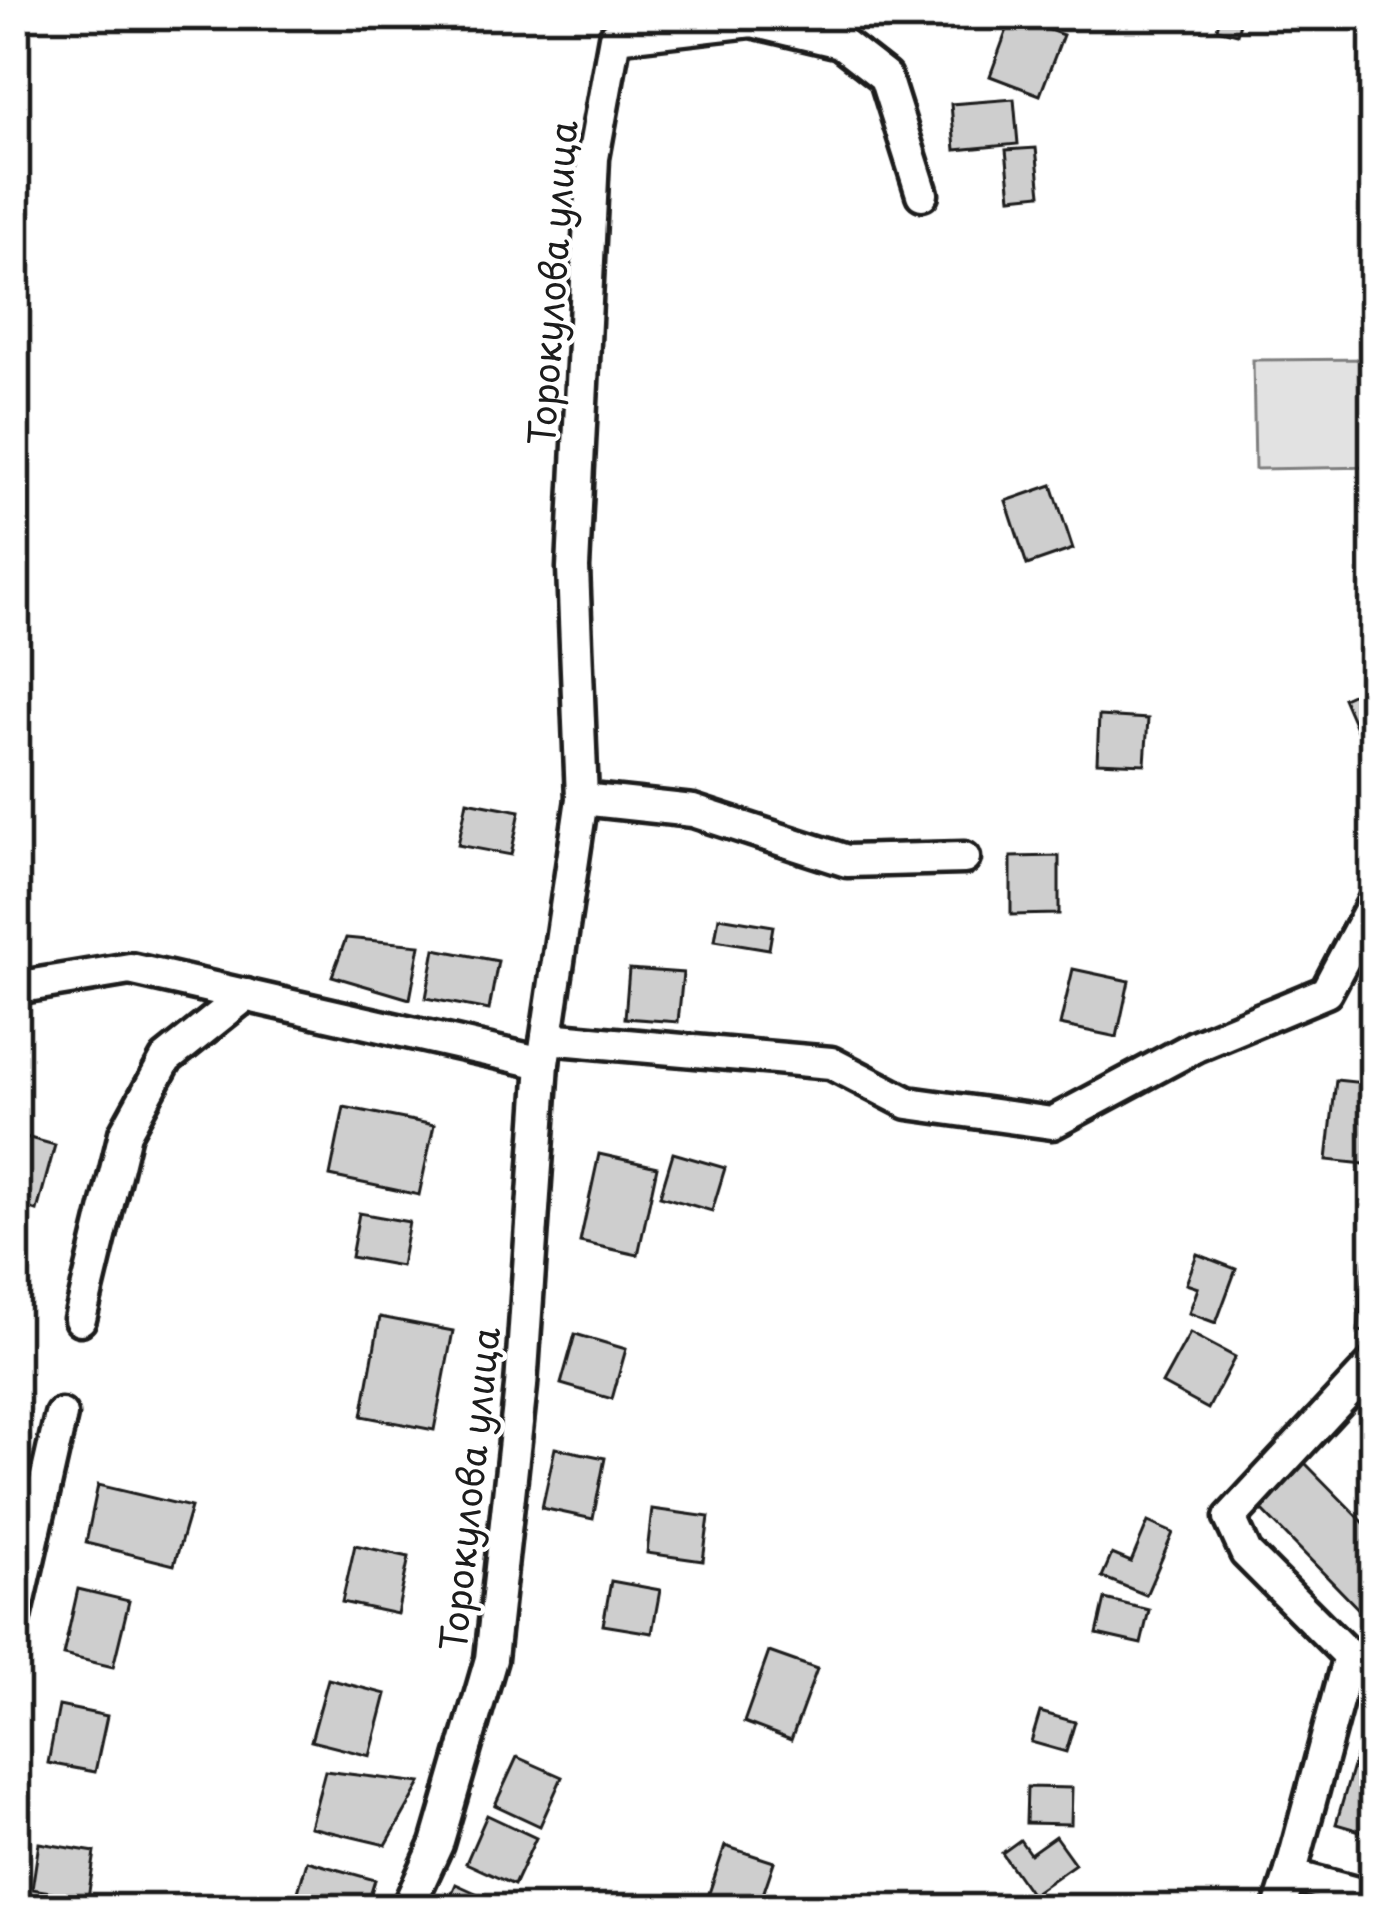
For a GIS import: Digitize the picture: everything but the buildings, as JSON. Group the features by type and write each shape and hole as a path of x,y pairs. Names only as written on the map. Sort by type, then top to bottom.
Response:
{"street":[{"name":"Торокулова улица","path":"407,1909 437,1844 491,1659 521,1386 545,1051 582,799 573,568 593,158 615,37 752,21 840,42 886,77 922,194"},
{"path":"582,799 693,811 847,861 964,858"},
{"path":"15,988 130,968 246,995 545,1051 832,1063 908,1103 1052,1124 1196,1046 1326,992 1374,902"},
{"path":"80,1319 124,1133 166,1059 246,995"},
{"path":"1279,1909 1349,1656 1246,1553 1230,1518 1374,1363"},
{"path":"15,1618 61,1415"},
{"path":"1290,1875 1374,1898"}],"shaded area":[{"path":"1374,359 1374,467 1255,469 1253,360"}]}
